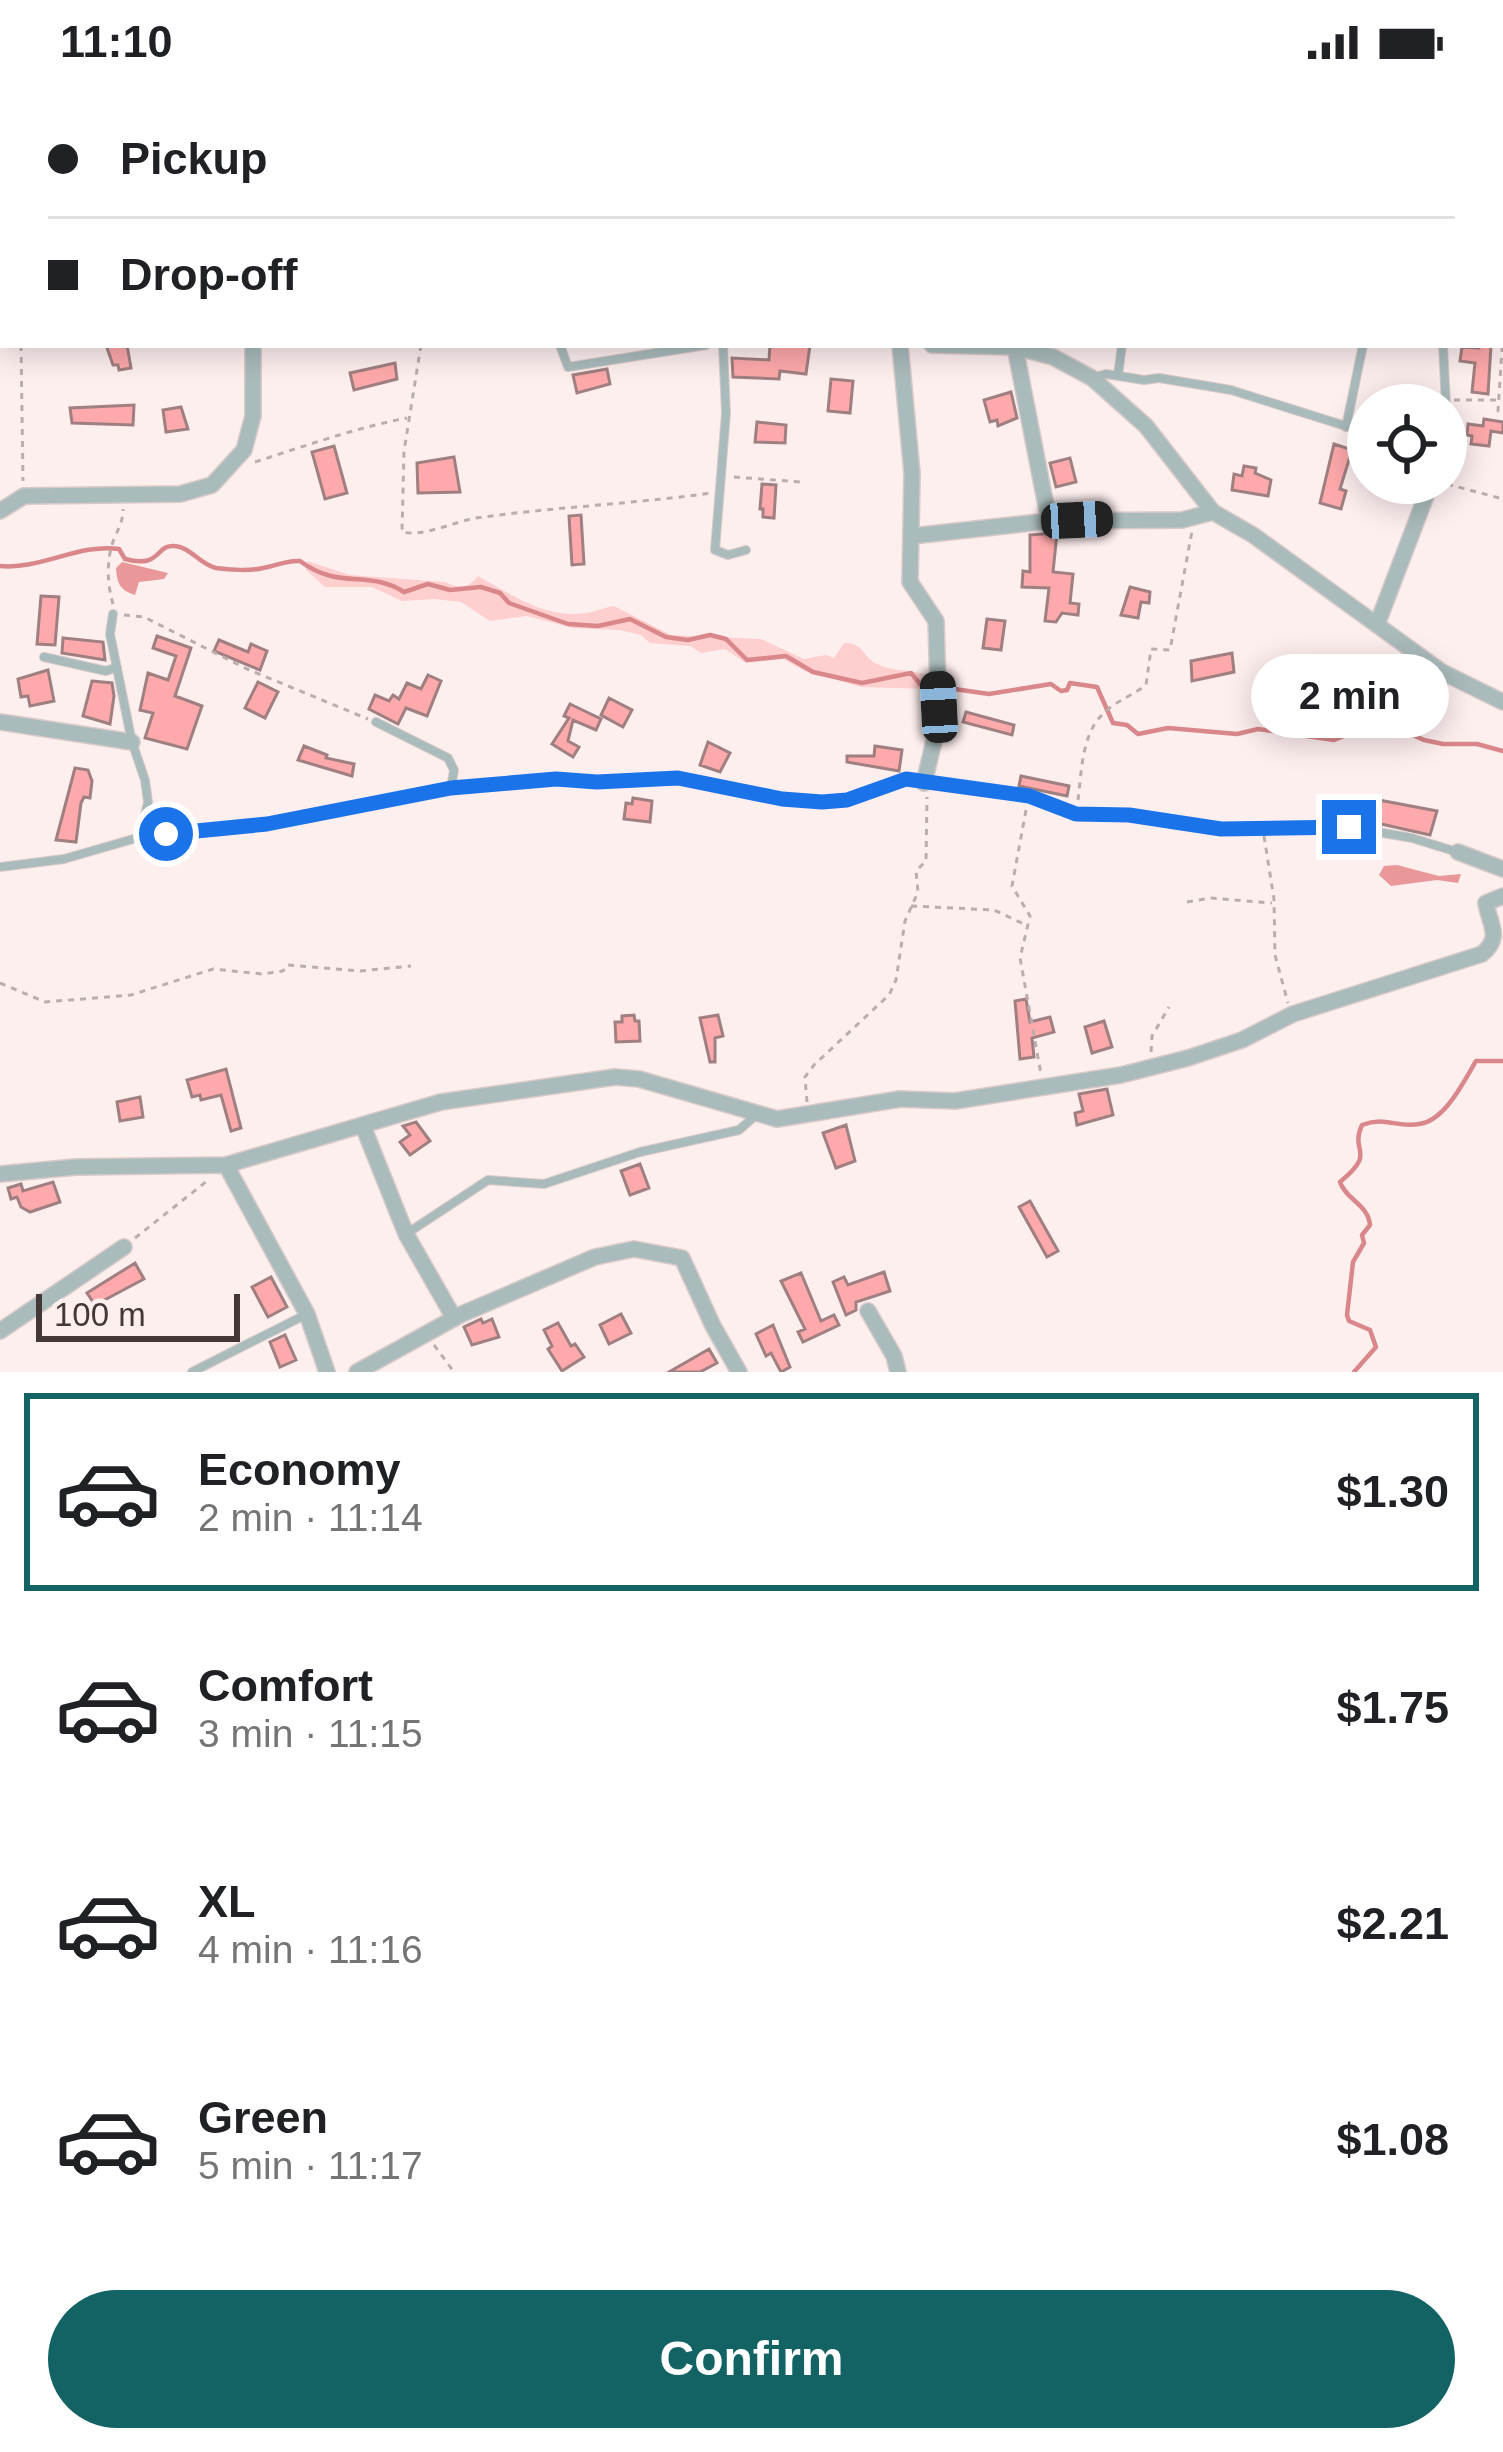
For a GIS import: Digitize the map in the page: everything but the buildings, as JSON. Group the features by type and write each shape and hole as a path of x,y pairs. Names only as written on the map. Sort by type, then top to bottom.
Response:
{"street":[{"path":"0,511 23,496 180,494 212,485 244,449 253,416 253,348"},
{"path":"900,348 912,473 910,582 936,621 939,707 927,784"},
{"path":"1015,348 1049,521"},
{"path":"1021,348 1092,378 1146,426 1213,512 1378,622 1442,672 1503,702"},
{"path":"1378,622 1423,504"},
{"path":"912,536 1049,521 1191,518 1213,512"},
{"path":"0,722 131,742"},
{"path":"1458,852 1503,868"},
{"path":"0,1174 76,1166 228,1171 441,1102 615,1077 639,1079 777,1120 899,1099 955,1101 1120,1075 1242,1040 1293,1014 1482,954 1492,946 1495,933 1486,903 1503,896"},
{"path":"364,1126 406,1234 454,1318"},
{"path":"228,1171 307,1314 327,1372"},
{"path":"0,1331 124,1246"},
{"path":"357,1372 454,1318 596,1257 634,1249 682,1258 712,1327 739,1372"},
{"path":"868,1311 898,1372"}],"lane":[{"path":"561,348 568,367 687,348"},
{"path":"722,348 726,413 715,550 728,555 746,550"},
{"path":"1118,376 1122,348"},
{"path":"1092,378 1106,374 1231,389 1346,427 1362,348"},
{"path":"1443,348 1445,384"},
{"path":"113,614 110,634 148,802 140,837"},
{"path":"44,657 106,671 117,667"},
{"path":"376,722 448,758 454,770 451,788"},
{"path":"0,867 64,859 140,837 267,824 451,788 556,779 678,778 782,799 822,802 847,800 906,779 1029,796 1076,814 1129,815 1221,829 1349,827 1458,852"},
{"path":"406,1234 488,1180 544,1184 640,1152 739,1130 756,1114"},
{"path":"193,1372 307,1314"}],"path":[{"path":"21,348 23,496"},
{"path":"420,348 408,417 402,532 545,509 651,502 718,490"},
{"path":"1502,348 1498,411 1503,413"},
{"path":"1467,402 1500,400"},
{"path":"228,470 408,417"},
{"path":"720,476 801,482"},
{"path":"1467,490 1503,499"},
{"path":"123,495 122,526 110,552 113,614 144,617 287,688 376,722"},
{"path":"1076,814 1084,746 1091,731 1105,711 1146,685 1150,649 1170,650 1191,518"},
{"path":"806,1115 805,1077 889,995 896,980 910,906 918,892 916,871 926,861 927,784"},
{"path":"1029,796 1012,886 1030,916 1020,958 1043,1087"},
{"path":"1264,828 1274,901 1275,955 1280,985 1293,1014"},
{"path":"1187,902 1211,898 1274,901"},
{"path":"910,906 994,910 1028,926"},
{"path":"0,983 45,1002 131,995 213,969 262,974 283,971 287,965 360,971 411,966"},
{"path":"1149,1065 1152,1036 1169,1006"},
{"path":"124,1246 207,1180 228,1171"},
{"path":"426,1334 454,1372"}],"shaded area":[{"path":"307,561 350,575 459,587 478,576 543,609 571,614 614,606 671,635 761,639 804,659 834,658 844,643 851,644 883,667 927,675 930,689 861,687 805,671 783,659 746,663 725,649 701,653 690,646 650,643 641,635 620,630 573,628 527,616 490,621 461,602 402,601 372,587 325,587 306,570"},
{"path":"122,562 168,573 164,579 139,582 135,595 118,582 116,568"},
{"path":"1384,866 1439,876 1461,874 1458,883 1437,880 1391,886 1379,875"}],"waterway":[{"path":"0,566 104,548 119,549 125,559 146,561 169,546 186,549 221,569 252,570 300,561 328,575 378,582 404,592 428,584 450,590 481,587 500,593 509,603 568,624 598,626 630,619 666,637 688,640 710,635 726,639 747,660 786,656 813,672 862,683 911,673 920,684 989,694 1051,684 1061,691 1070,683 1097,687 1113,723 1127,725 1138,734 1168,728 1237,734 1258,729 1334,740 1387,724 1424,740 1503,751"},
{"path":"1354,1372 1376,1347 1370,1330 1349,1321 1347,1315 1353,1262 1370,1225 1340,1182 1358,1164 1362,1125 1428,1121 1453,1099 1476,1061 1503,1061"}],"route":[{"path":"166,834 267,824 451,788 556,779 678,778 782,799 822,802 847,800 906,779 1029,796 1076,814 1129,815 1221,829 1349,827"}]}
